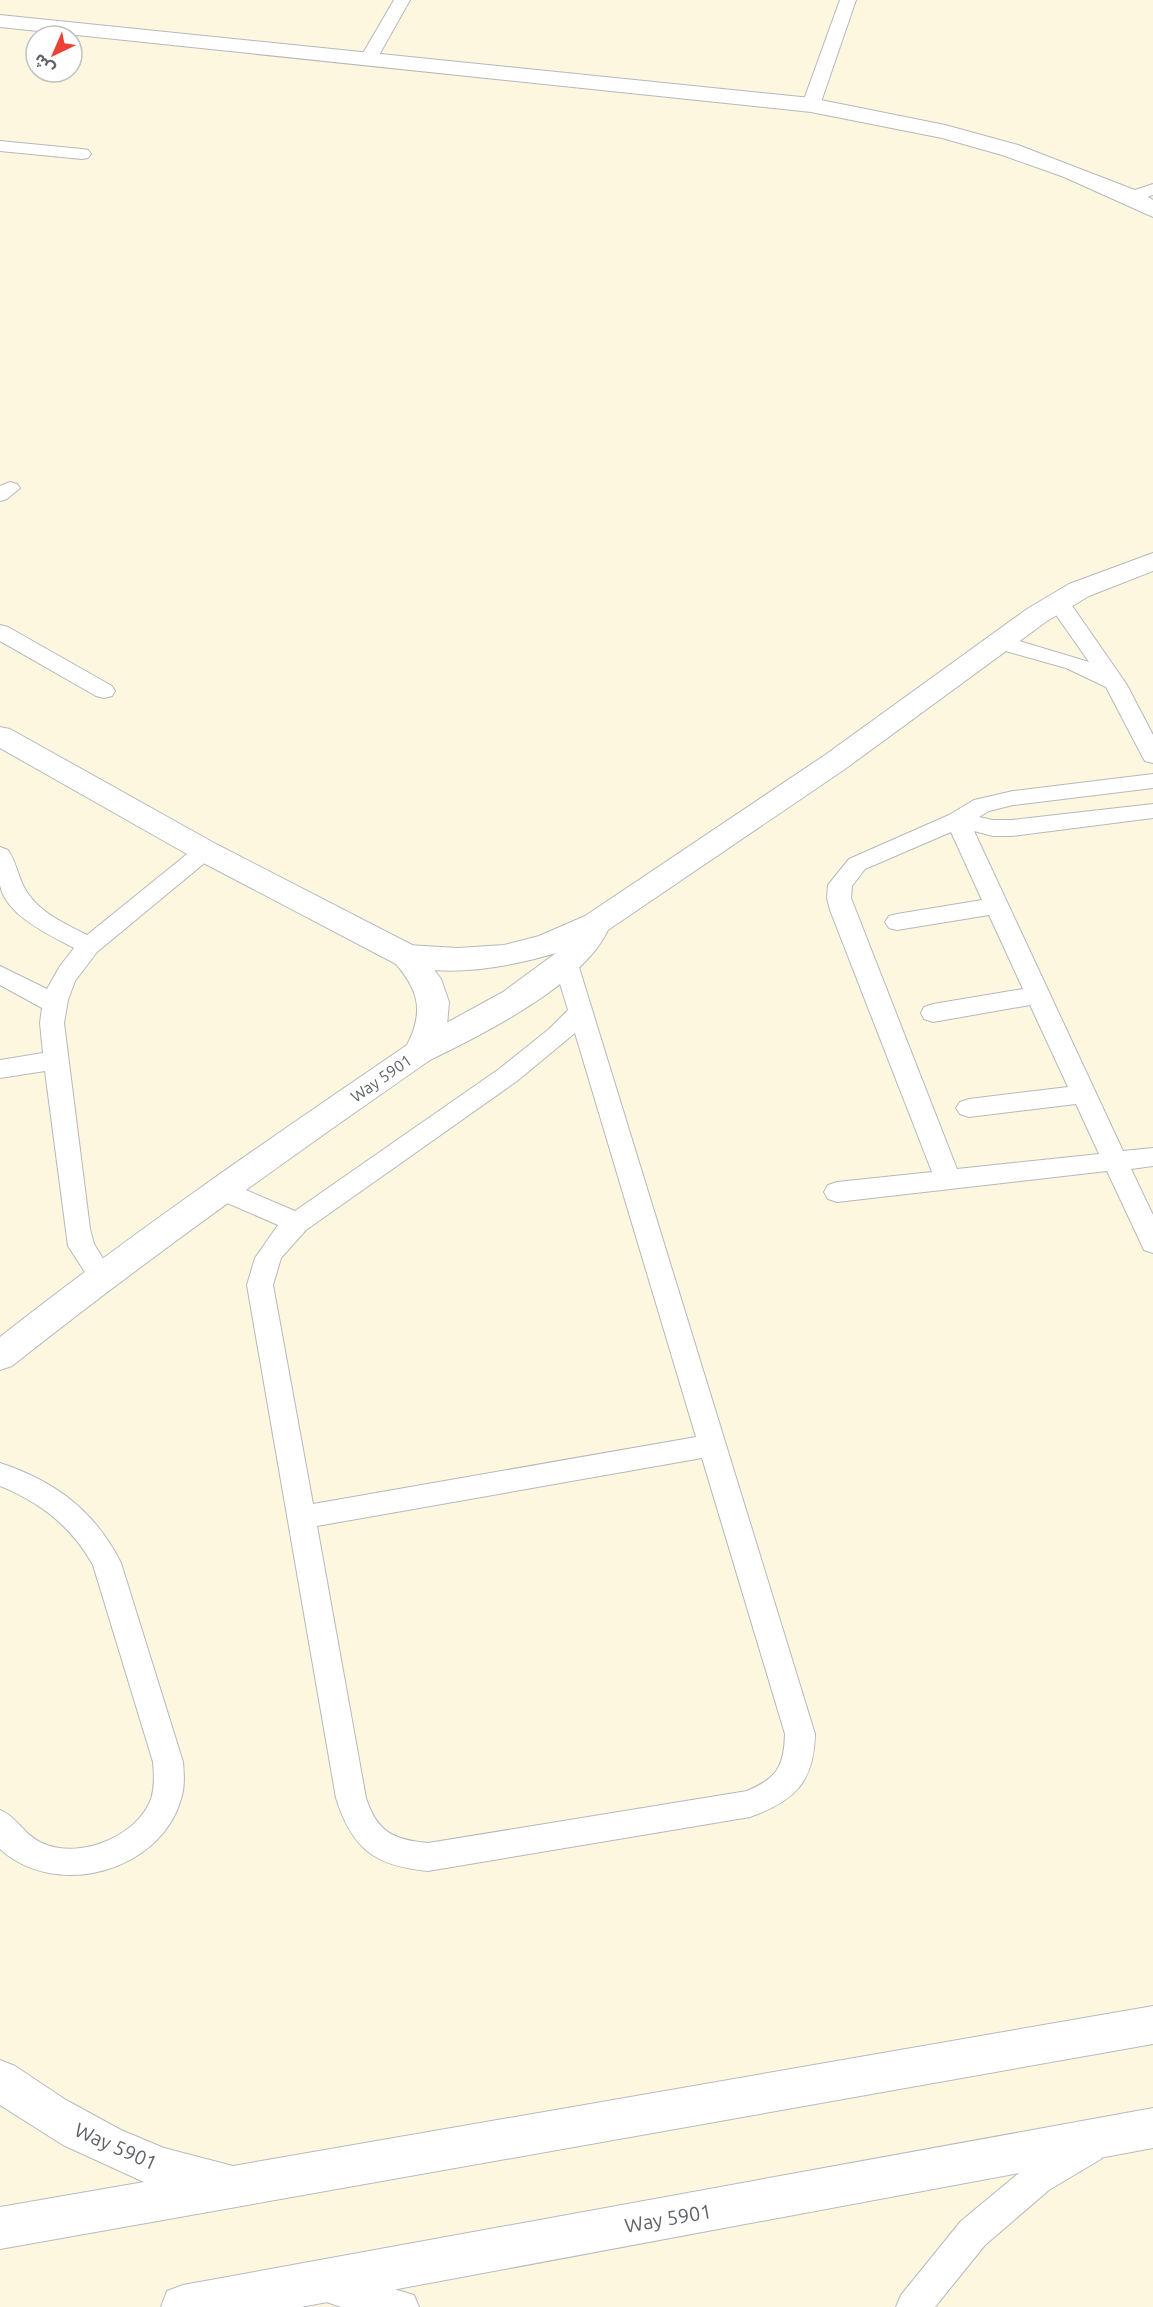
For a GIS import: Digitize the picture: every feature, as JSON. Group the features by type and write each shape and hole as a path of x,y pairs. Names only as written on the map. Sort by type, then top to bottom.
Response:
{"street":[{"path":"0,21 811,105 879,117 967,138 1143,193 1153,210"},
{"path":"407,956 475,960 508,956 550,945 596,923 835,762 999,642 1058,602 1101,580 1153,561"},
{"name":"Way 5901","path":"0,736 205,851 407,956 423,973 432,992 434,1012 430,1033 419,1052 220,1189 101,1276 0,1356"},
{"path":"419,1052 474,1023 566,964 589,938 596,923"},
{"name":"Way 5901","path":"0,2229 1153,2025"},
{"name":"Way 5901","path":"0,2080 41,2109 90,2136 140,2158 194,2178 243,2186"},
{"name":"Way 5901","path":"183,2307 1153,2128"}],"lane":[{"path":"368,60 402,0"},
{"path":"811,105 848,0"},
{"path":"0,146 82,154"},
{"path":"1058,602 1116,685 1153,756"},
{"path":"0,632 104,691"},
{"path":"999,642 1074,663 1116,685"},
{"path":"948,1179 842,910 839,898 840,885 857,864 957,819 968,811 997,800 1153,781"},
{"path":"957,819 993,828 1012,828 1153,811"},
{"path":"957,819 1153,1243"},
{"path":"101,1276 81,1246 77,1229 52,1023 53,1003 60,983 72,964 89,946 205,851"},
{"path":"0,855 8,900 89,946"},
{"path":"897,922 997,906"},
{"path":"566,964 579,1013 800,1734 800,1756 791,1778 774,1794 750,1804 428,1857 405,1856 384,1848 367,1834 356,1817 351,1798 260,1285 262,1268 270,1251 297,1223 508,1076 558,1035 579,1013"},
{"path":"0,974 53,1003"},
{"path":"933,1013 1038,995"},
{"path":"0,1069 56,1060"},
{"path":"969,1108 1084,1094"},
{"path":"837,1192 1153,1157"},
{"path":"220,1189 297,1223"},
{"path":"302,1517 712,1445"},
{"path":"0,1824 16,1845 37,1857 61,1862 87,1862 119,1851 134,1842 152,1824 164,1805 169,1783 168,1762 106,1563 96,1542 66,1508 8,1484"},
{"path":"913,2307 973,2233 1037,2179 1108,2136"},
{"path":"315,2283 402,2307"}],"shaded area":[{"path":"0,0 1153,0 1153,2307 0,2307"}]}
